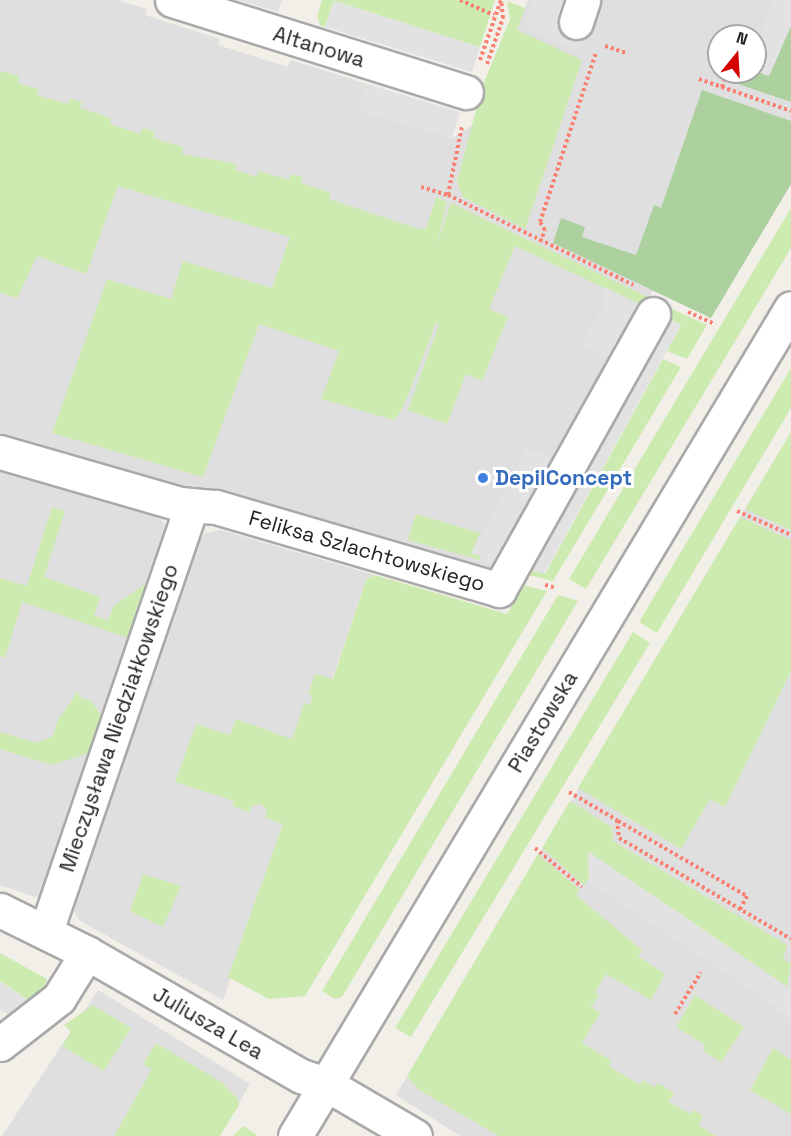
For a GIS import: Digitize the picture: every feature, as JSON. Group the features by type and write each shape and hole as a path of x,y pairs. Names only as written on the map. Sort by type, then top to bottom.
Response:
{"street":[{"name":"Altanowa","path":"172,0 469,93"},
{"name":"Feliksa Szlachtowskiego","path":"0,452 192,505 216,507 499,590 660,305"},
{"name":"Piastowska","path":"295,1136 791,308"},
{"name":"Mieczysława Niedziałkowskiego","path":"46,932 192,505"},
{"name":"Juliusza Lea","path":"0,910 87,953 301,1076 326,1084 415,1136"},
{"path":"0,1044 59,998 87,953"}],"path":[{"path":"460,0 494,15"},
{"path":"448,195 469,93 501,0"},
{"path":"496,42 503,18 501,0"},
{"path":"540,242 545,230 540,222 599,44 626,53"},
{"path":"699,79 791,111"},
{"path":"421,186 448,195 660,305 715,324"},
{"path":"737,511 791,535"},
{"path":"569,792 747,896 740,909"},
{"path":"617,820 619,838 791,939"},
{"path":"536,848 582,887"},
{"path":"675,1014 701,972"}],"shaded area":[{"path":"0,0 117,0 147,9 145,15 220,39 218,45 288,67 291,60 367,84 359,110 452,138 475,124 528,0 791,0 791,184 711,318 653,291 495,569 466,571 0,436"},
{"path":"238,0 282,0 278,12"},
{"path":"533,0 568,0 585,30 578,52 524,27"},
{"path":"774,0 791,0 791,26 769,76 767,75 767,24 764,24"},
{"path":"334,1 480,47 472,72 325,27"},
{"path":"367,84 460,112 452,138 359,110"},
{"path":"604,287 645,307 616,360 579,345 607,302 604,300"},
{"path":"662,315 681,325 544,574 521,567"},
{"path":"791,432 791,1136 460,1136 396,1095"},
{"path":"527,448 560,461 501,566 480,560 481,556 471,553"},
{"path":"0,465 156,513 168,529 43,896 35,897 0,885"},
{"path":"221,530 375,575 366,580 223,1000 80,921 74,912 77,893 198,543 205,533"},
{"path":"588,852 791,989 791,1018 589,882"},
{"path":"0,981 29,1001 11,1015 0,1010"},
{"path":"98,990 250,1084 220,1136 2,1136"}],"green space":[{"path":"322,0 495,0 480,47 334,1 325,27 320,25 317,16"},
{"path":"507,1 525,8 517,30 582,60 525,229 463,197 457,182 482,87 510,19"},
{"path":"791,26 791,102 738,84 767,84 767,74 769,75"},
{"path":"0,71 19,76 18,83 38,89 37,95 68,104 70,99 82,102 80,108 111,118 110,124 140,134 143,128 155,132 153,138 183,147 182,154 237,164 235,170 256,177 259,171 289,180 291,174 303,177 301,183 331,193 329,199 419,229 426,229 436,197 447,202 437,244 451,203 650,298 645,307 515,246 489,309 508,317 482,381 466,374 447,424 408,410 439,324 436,323 403,408 394,420 321,399 339,351 259,324 203,477 52,433 107,279 171,299 183,261 272,288 290,237 118,186 86,274 37,256 17,298 0,293"},
{"path":"702,90 791,121 791,184 711,318 553,243 561,218 585,227 582,237 636,255 654,205 661,208"},
{"path":"791,208 791,248 586,589 569,579"},
{"path":"655,301 707,325 687,359 667,351 681,325 662,315"},
{"path":"663,359 681,367 553,581 529,575 531,570 545,574"},
{"path":"791,368 791,408 657,633 639,622"},
{"path":"791,432 791,530 745,509"},
{"path":"52,507 65,511 44,577 100,597 94,616 108,620 113,607 151,579 131,639 22,602 5,658 0,656 0,578 27,586"},
{"path":"416,514 480,533 471,553 481,556 480,560 408,540"},
{"path":"740,517 791,540 791,671 725,807 710,799 681,849 578,788"},
{"path":"375,575 507,614 523,585 547,591 305,996 269,999 228,977 283,824 265,818 267,811 261,804 254,805 249,812 232,806 234,801 175,782 196,724 230,735 236,719 292,739 304,703 310,705 312,696 308,694 315,674 333,679 366,580"},
{"path":"558,595 578,601 342,997 335,999 322,991"},
{"path":"633,632 650,643 411,1037 395,1028"},
{"path":"78,691 79,697 91,701 103,717 92,752 52,765 0,749 0,732 37,743 53,736 58,720"},
{"path":"570,801 612,827 613,841 787,945 783,959 791,964 787,987 589,852 589,878 584,885 542,848"},
{"path":"538,854 580,890 576,895 642,950 638,956 665,974 651,1000 606,974 595,992 599,995 592,1006 587,1004 600,1013 582,1043 612,1061 609,1066 640,1085 643,1080 655,1087 658,1083 674,1093 669,1102 691,1114 693,1110 703,1116 698,1125 716,1136 499,1136 419,1090 407,1076"},
{"path":"143,874 181,886 163,927 130,911"},
{"path":"0,953 47,979 40,999 0,1032 0,1023 29,1001 0,981"},
{"path":"695,995 744,1027 721,1062 703,1051 705,1045 676,1027"},
{"path":"93,1005 131,1028 104,1071 62,1046 71,1032 64,1025"},
{"path":"156,1043 223,1083 237,1098 239,1105 220,1136 114,1136 152,1069 143,1064"},
{"path":"773,1048 791,1060 791,1114 750,1090"},
{"path":"243,1126 256,1134 256,1136 233,1136"}],"place":[{"name":"DepilConcept","path":"483,478"}]}
